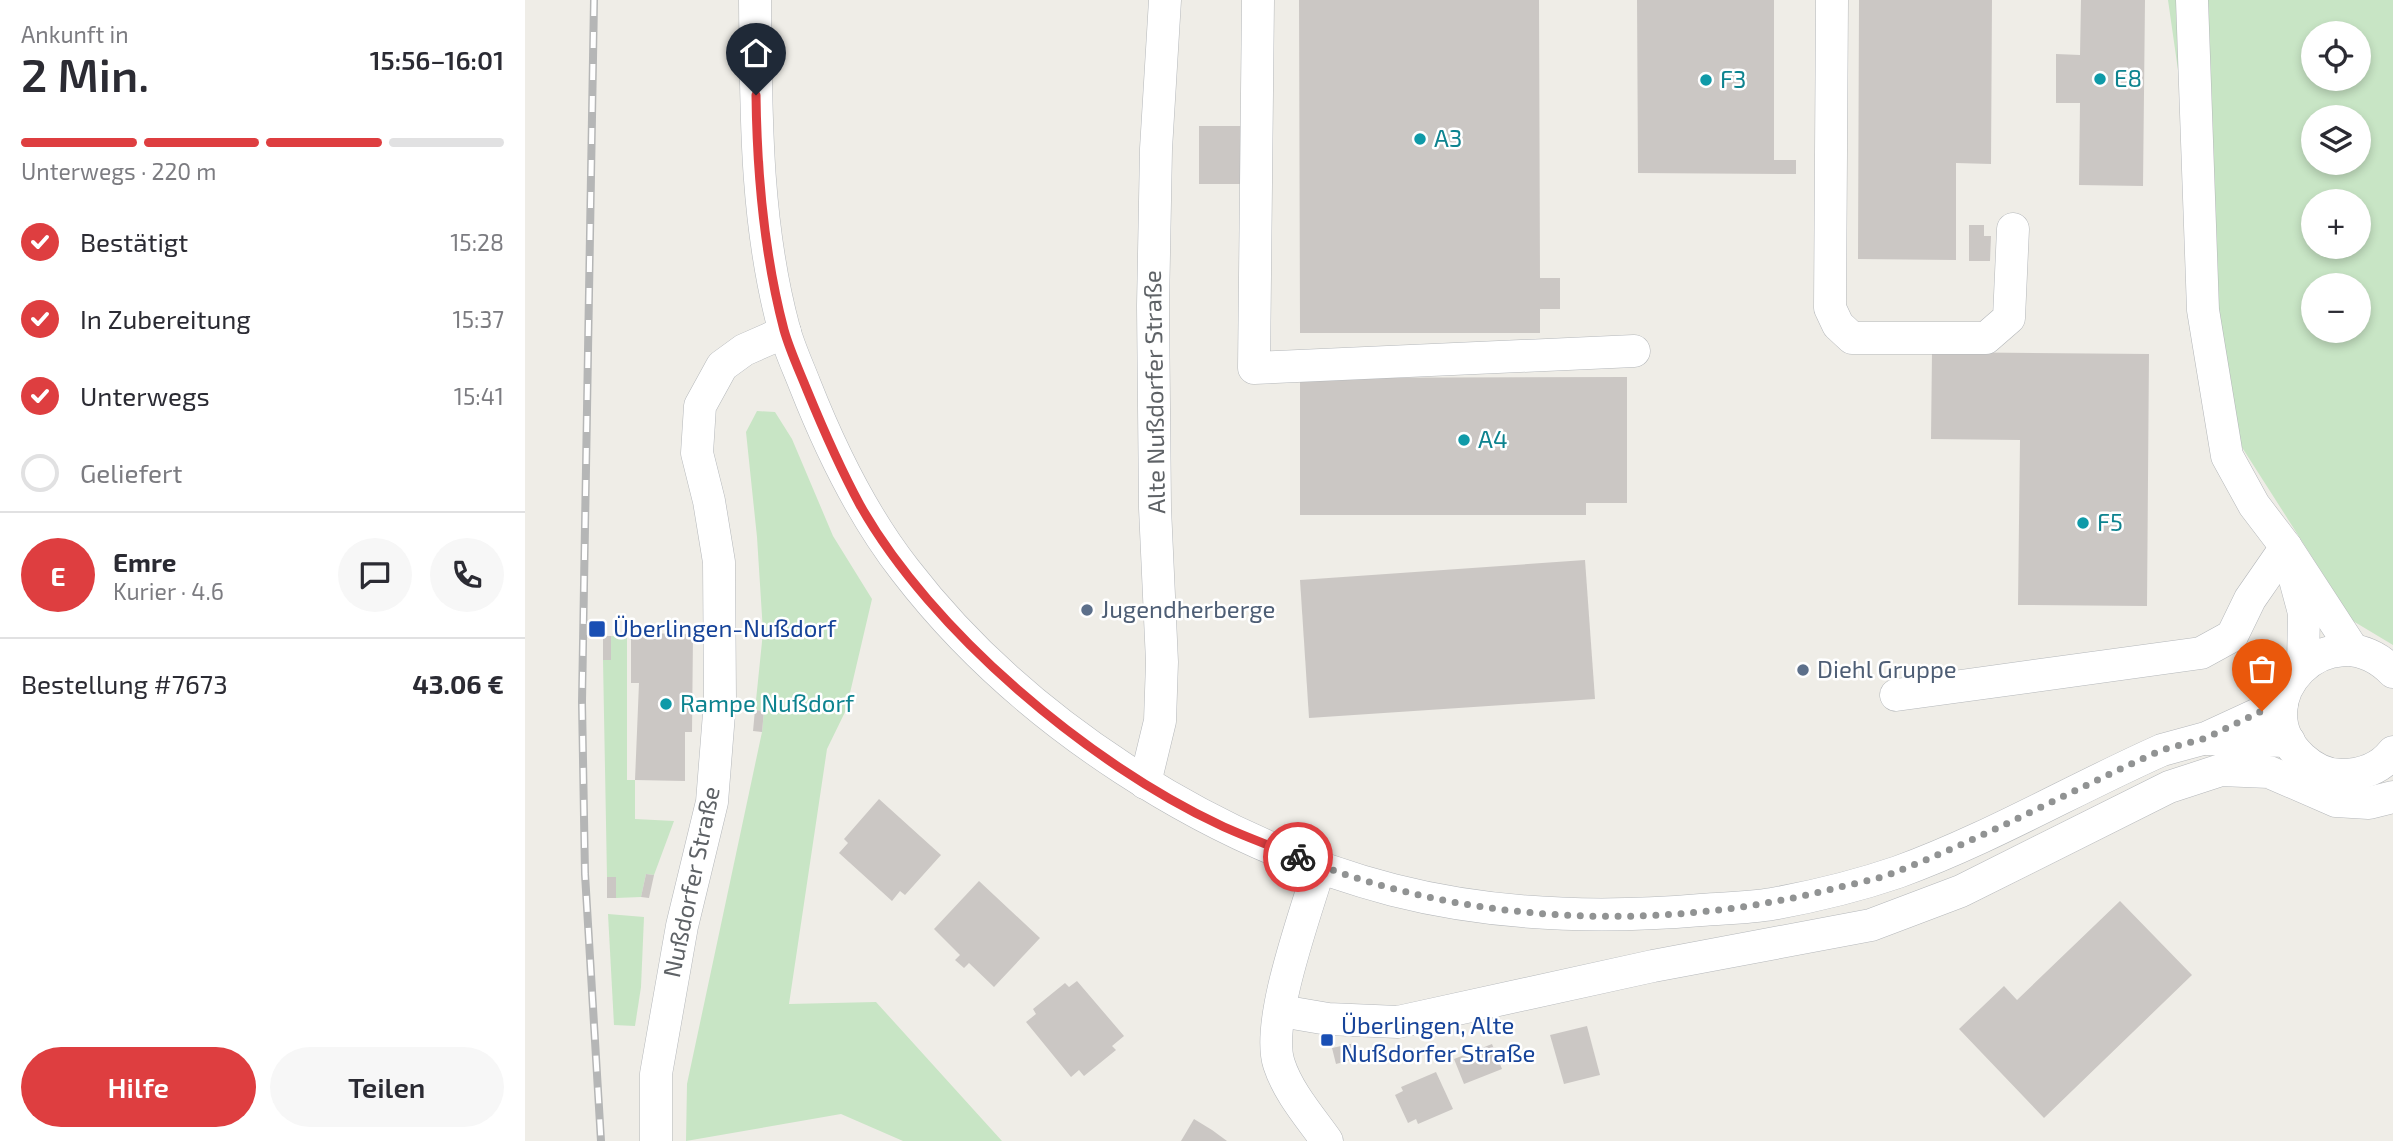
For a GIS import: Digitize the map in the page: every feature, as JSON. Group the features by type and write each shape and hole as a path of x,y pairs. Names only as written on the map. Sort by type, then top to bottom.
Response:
{"street":[{"path":"755,0 757,142 765,241 785,332 822,429 861,506 903,569 970,645 1023,693 1083,741 1145,783 1218,824 1320,865 1392,890 1512,912 1623,917 1770,904 1896,872 2162,750 2206,738 2282,703"},
{"name":"Alte Nußdorfer Straße","path":"1145,783 1160,721 1162,662 1155,508 1153,306 1156,149 1165,0"},
{"path":"1258,0 1254,368 1634,351"},
{"path":"1832,0 1830,308 1838,325 1852,338 1986,338 2009,318 2013,229"},
{"path":"2192,0 2203,310 2227,456 2254,505 2286,547 2353,650"},
{"name":"Nußdorfer Straße","path":"656,1141 656,1074 682,926 712,802 720,701 719,562 709,500 697,453 700,406 722,366 744,350 785,332"},
{"path":"2286,547 2304,614 2303,665"},
{"path":"1896,695 2201,653 2232,636 2250,599 2286,547"},
{"path":"2393,672 2376,658 2353,650 2327,652 2303,665 2293,676 2282,703 2282,723 2289,741 2308,764 2335,775 2364,773 2393,752"},
{"path":"2206,738 2289,741"},
{"path":"1281,1011 1328,1019 1398,1023 1653,966 1871,925 1961,891 2169,787 2221,770 2269,772 2336,801 2368,803 2393,797"},
{"path":"1320,865 1281,1011 1276,1042 1278,1060 1285,1080 1327,1141"}],"green space":[{"path":"2168,0 2393,0 2393,645 2353,621 2229,427"},
{"path":"757,411 775,412 792,439 833,536 872,599 846,710 827,749 789,1004 876,1002 1002,1141 903,1141 841,1114 686,1141 687,1084 762,732 764,711 755,710 763,632 746,432"},
{"path":"611,636 627,637 627,780 635,780 635,819 674,821 654,875 646,874 641,897 616,898 616,877 607,877 603,660 611,659"},
{"path":"608,914 644,917 641,987 635,1026 614,1025"}],"building":[{"name":"A3","path":"1299,0 1539,0 1540,278 1560,278 1560,309 1540,309 1540,333 1300,333"},
{"name":"F3","path":"1637,0 1774,0 1774,160 1796,160 1796,174 1638,173"},
{"path":"1859,0 1992,0 1991,164 1956,163 1956,260 1858,259"},
{"name":"E8","path":"2081,0 2145,0 2143,186 2079,185 2080,103 2056,103 2056,54 2080,55"},
{"path":"1199,126 1244,126 1244,184 1199,184"},
{"path":"1969,225 1984,225 1984,236 1991,236 1990,261 1969,261"},
{"name":"F5","path":"1932,352 2149,354 2147,606 2018,605 2020,440 1931,439"},
{"name":"A4","path":"1627,377 1627,503 1586,503 1586,515 1300,515 1300,378"},
{"path":"1585,560 1595,699 1309,718 1300,580"},
{"name":"Rampe Nußdorf","path":"631,633 693,634 692,732 685,732 685,781 635,780 639,683 631,683"},
{"path":"603,636 611,636 611,660 603,660"},
{"path":"755,710 764,711 762,732 753,731"},
{"path":"879,799 941,855 905,895 900,891 892,901 839,853 848,843 844,839"},
{"path":"646,874 654,875 649,898 641,897"},
{"path":"607,877 616,877 616,898 607,898"},
{"path":"979,881 1040,938 994,987 969,963 964,968 955,960 960,955 934,929"},
{"path":"2120,901 2192,975 2044,1118 1959,1029 2004,986 2017,1000"},
{"path":"1077,981 1124,1036 1112,1046 1116,1050 1084,1076 1079,1070 1071,1077 1026,1022 1036,1014 1033,1009 1065,983 1069,987"},
{"path":"1587,1026 1600,1075 1564,1084 1550,1035"},
{"path":"1355,1043 1358,1058 1336,1064 1332,1048"},
{"path":"1492,1044 1502,1069 1464,1084 1454,1059"},
{"path":"1436,1072 1453,1109 1418,1124 1416,1119 1408,1123 1395,1095 1403,1091 1401,1087"},
{"path":"1194,1119 1212,1130 1227,1141 1181,1141"}],"railway":[{"path":"594,0 582,702 585,874 601,1141"}],"way so far":[{"path":"1298,857 1392,890 1512,912 1623,917 1770,904 1896,872 2014,820 2111,772 2162,750 2206,738 2262,711"}],"place":[{"name":"E8","path":"2100,79"},
{"name":"F3","path":"1706,80"},
{"name":"A3","path":"1420,139"},
{"name":"A4","path":"1464,440"},
{"name":"F5","path":"2083,523"},
{"name":"Jugendherberge","path":"1087,610"},
{"name":"Überlingen-Nußdorf","path":"597,629"},
{"name":"Diehl Gruppe","path":"1803,670"},
{"name":"Rampe Nußdorf","path":"666,704"},
{"name":"Überlingen, Alte Nußdorfer Straße","path":"1327,1040"}],"route":[{"path":"756,95 765,241 785,332 822,429 861,506 903,569 970,645 1023,693 1083,741 1145,783 1218,824 1298,857"}]}
